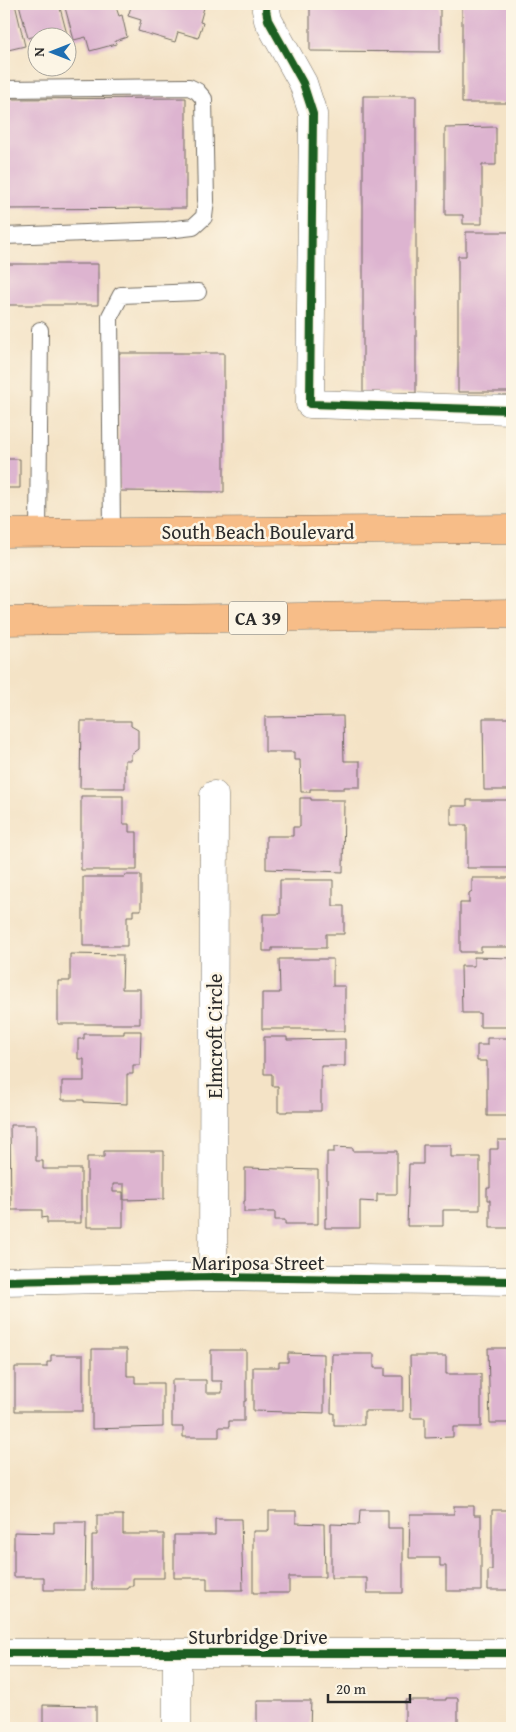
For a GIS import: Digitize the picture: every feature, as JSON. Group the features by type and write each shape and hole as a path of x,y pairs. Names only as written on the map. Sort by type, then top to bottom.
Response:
{"main road":[{"name":"South Beach Boulevard","path":"4,533 512,529"},
{"name":"CA 39","path":"4,621 512,614"}],"street":[{"path":"266,4 268,20 303,83 313,114 310,404 512,410"},
{"name":"Elmcroft Circle","path":"213,1277 214,795"},
{"name":"Mariposa Street","path":"4,1281 213,1277 512,1281"},
{"name":"Sturbridge Drive","path":"4,1653 512,1653"},
{"path":"177,1653 177,1728"}],"lane":[{"path":"4,89 189,87 197,90 204,99 206,201 204,217 193,227 167,230 4,236"},
{"path":"112,532 110,316 121,295 198,292"},
{"path":"38,532 40,330"}],"building":[{"path":"4,4 15,4 25,46 4,51"},
{"path":"19,4 59,4 65,28 28,28 28,38"},
{"path":"64,4 115,4 119,16 122,15 127,37 115,41 116,44 90,51 86,37 78,39 78,28 71,28"},
{"path":"132,4 205,4 200,22 203,23 198,38 178,32 175,42 138,31 141,20 128,16"},
{"path":"310,4 440,4 440,52 310,51"},
{"path":"462,4 511,4 511,103 462,103"},
{"path":"363,96 416,96 416,393 363,393"},
{"path":"186,98 186,208 4,209 4,99"},
{"path":"496,127 496,165 482,165 482,224 463,224 463,215 445,215 445,128"},
{"path":"466,232 512,232 511,392 458,392 458,256 466,256"},
{"path":"4,264 98,264 98,305 4,305"},
{"path":"119,353 224,353 224,492 119,491"},
{"path":"4,459 20,459 20,488 4,488"},
{"path":"343,716 344,761 360,761 360,787 310,789 310,792 301,792 300,760 294,760 294,752 265,752 265,717"},
{"path":"483,718 512,718 512,790 484,790"},
{"path":"81,721 131,721 131,726 138,730 138,749 131,754 131,760 125,760 125,788 80,788"},
{"path":"81,796 123,796 123,824 129,824 129,832 137,832 137,870 81,870"},
{"path":"510,796 512,796 511,868 467,868 467,825 451,825 451,806 467,806 467,800 510,800"},
{"path":"300,798 344,800 343,872 266,869 266,836 293,836 293,827 300,827"},
{"path":"125,875 141,875 141,910 133,910 133,916 127,916 127,946 83,946 83,877 125,877"},
{"path":"472,878 512,878 512,947 481,947 481,952 460,952 460,903 469,903 469,893 472,891"},
{"path":"280,880 333,880 333,906 344,906 344,934 326,934 326,948 272,948 272,951 263,951 263,914 280,914"},
{"path":"70,954 123,955 122,989 140,989 140,1024 58,1024 58,981 70,981"},
{"path":"474,957 512,958 512,1027 480,1027 480,1013 462,1013 461,966 474,966"},
{"path":"279,959 333,959 333,986 345,986 345,1031 325,1031 325,1029 262,1029 262,993 280,993"},
{"path":"124,1031 141,1031 140,1065 133,1065 133,1074 127,1074 127,1104 62,1100 62,1081 84,1081 84,1059 78,1059 78,1039 84,1039 84,1034 124,1034"},
{"path":"264,1037 287,1037 287,1040 345,1039 345,1066 321,1066 321,1111 278,1112 278,1086 272,1086 272,1074 264,1074"},
{"path":"487,1038 512,1038 512,1116 487,1116 487,1061 477,1061 477,1045 487,1045"},
{"path":"10,1125 36,1125 36,1161 43,1161 43,1169 81,1169 81,1223 47,1223 47,1217 42,1218 42,1210 11,1210"},
{"path":"498,1140 512,1140 512,1228 490,1228 490,1200 487,1200 487,1188 490,1188 490,1149 498,1149"},
{"path":"423,1145 451,1145 451,1157 480,1157 480,1210 443,1210 443,1226 407,1226 409,1164 423,1164"},
{"path":"334,1147 353,1148 353,1151 397,1151 397,1194 377,1194 377,1202 360,1201 360,1228 325,1228 325,1218 327,1218 327,1152 334,1152"},
{"path":"104,1151 164,1151 164,1199 124,1200 124,1184 113,1184 113,1192 123,1192 123,1227 87,1227 87,1157 104,1157"},
{"path":"245,1168 318,1170 318,1224 285,1224 285,1220 275,1220 275,1212 244,1212"},
{"path":"488,1348 512,1348 512,1423 490,1423"},
{"path":"92,1349 127,1349 127,1376 135,1376 135,1383 163,1383 163,1427 92,1429"},
{"path":"211,1350 246,1350 244,1421 229,1421 229,1427 219,1427 219,1437 183,1437 183,1427 172,1427 172,1380 206,1380 206,1393 222,1393 222,1381 211,1381"},
{"path":"4,1351 6,1351 6,1420 4,1420"},
{"path":"288,1353 324,1354 324,1413 253,1411 253,1367 279,1367 279,1362 288,1362"},
{"path":"332,1354 374,1354 374,1368 385,1368 385,1376 403,1376 403,1411 364,1411 364,1425 334,1425 334,1413 331,1413"},
{"path":"51,1355 83,1355 83,1411 15,1411 15,1367 47,1367 47,1362 51,1362"},
{"path":"410,1356 446,1356 446,1374 481,1374 481,1427 453,1427 453,1437 425,1438 425,1418 411,1418"},
{"path":"454,1506 474,1506 474,1515 481,1515 481,1591 446,1591 446,1566 440,1566 440,1558 409,1558 410,1514 454,1514"},
{"path":"360,1510 388,1510 388,1528 403,1528 403,1593 367,1593 367,1578 331,1578 331,1524 359,1525"},
{"path":"492,1510 512,1510 512,1590 488,1590 488,1570 492,1570"},
{"path":"269,1511 296,1511 296,1523 324,1524 325,1577 289,1577 289,1593 253,1593 253,1531 269,1531"},
{"path":"97,1515 123,1515 123,1534 164,1534 164,1578 133,1578 133,1586 128,1586 128,1589 92,1589 92,1535 97,1535"},
{"path":"215,1519 241,1519 243,1590 207,1590 207,1578 174,1578 174,1535 215,1535"},
{"path":"54,1522 86,1522 85,1590 44,1590 44,1577 14,1577 14,1532 54,1533"},
{"path":"446,1698 458,1698 458,1728 405,1728 405,1700 446,1700"},
{"path":"257,1701 311,1701 310,1728 257,1728"},
{"path":"43,1705 96,1706 96,1728 43,1728"}],"cycle path":[{"path":"267,4 268,20 303,83 313,114 310,404 512,410"},
{"path":"4,1281 213,1277 512,1281"},
{"path":"4,1653 512,1653"}]}
